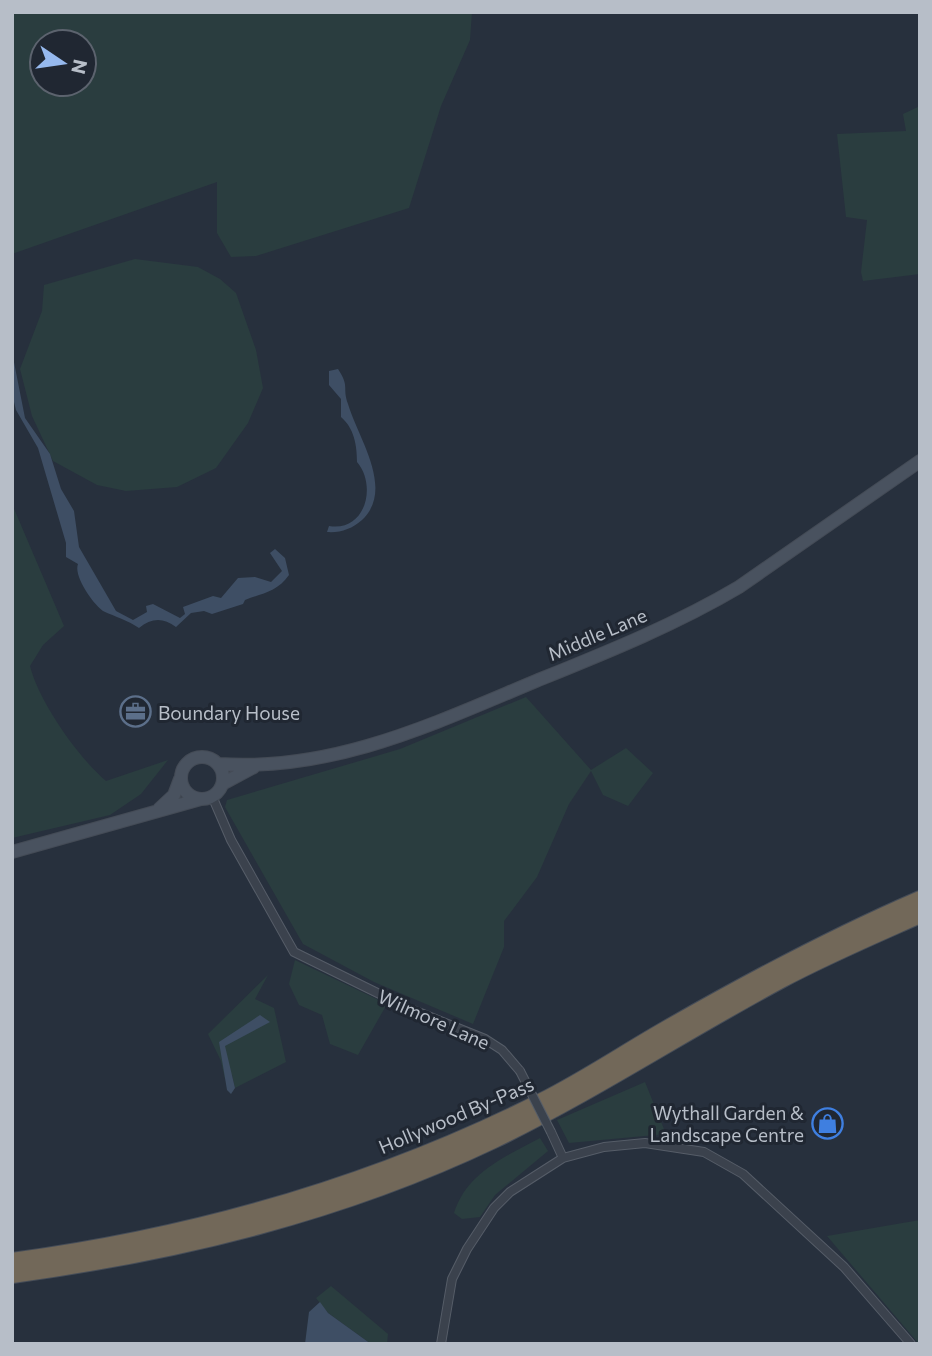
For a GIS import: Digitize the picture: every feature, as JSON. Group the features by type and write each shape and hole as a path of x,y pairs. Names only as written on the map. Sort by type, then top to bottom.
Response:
{"highway":[{"name":"Hollywood By-Pass","path":"12,1261 140,1240 254,1213 437,1148 545,1100 773,968 920,899"},
{"name":"Hollywood By-Pass","path":"12,1275 119,1261 186,1246 329,1205 443,1163 610,1079 781,980 920,915"}],"street":[{"name":"Middle Lane","path":"159,810 174,795 182,768 199,758 219,764 255,767 323,759 377,745 654,631 739,587 920,461"},
{"path":"219,764 224,772 224,783"},
{"name":"Middle Lane","path":"206,797 224,783 255,767"},
{"path":"180,779 189,795 206,797"},
{"path":"12,852 206,797"},
{"name":"Wilmore Lane","path":"206,797 294,952 502,1050 520,1071 564,1158"},
{"path":"441,1344 452,1279 467,1249 494,1208 510,1192 564,1158 604,1147 645,1143 704,1152 743,1174 844,1268 911,1344"}],"shaded area":[{"path":"12,12 472,12 470,40 441,106 409,208 256,256 231,257 217,233 217,182 12,254"},
{"path":"920,106 920,274 863,281 861,272 867,220 846,217 837,134 906,131 903,114"},
{"path":"135,259 198,267 220,279 236,293 256,350 263,388 248,423 216,468 177,487 126,491 97,485 53,461 32,416 20,369 42,311 44,285"},
{"path":"12,504 64,626 43,645 30,666 51,712 72,744 106,781 168,760 141,794 110,815 12,838"},
{"path":"526,697 591,770 626,748 653,773 628,806 603,795 591,771 569,804 537,877 504,921 504,947 473,1024 374,982 303,944 225,807 227,800 400,749"},
{"path":"295,960 387,1004 358,1055 330,1044 322,1015 299,1005 289,984"},
{"path":"268,975 255,999 274,1008 286,1062 235,1088 232,1075 225,1079 221,1061 208,1034"},
{"path":"645,1082 666,1134 569,1143 557,1120"},
{"path":"540,1138 548,1151 495,1195 480,1217 462,1219 454,1213 460,1199 478,1176 501,1159"},
{"path":"920,1220 920,1344 919,1344 827,1236"},
{"path":"331,1286 388,1334 387,1344 371,1344 328,1313 316,1298"}],"water":[{"path":"12,352 25,418 50,454 61,489 74,511 79,547 116,611 133,620 147,612 146,606 153,604 180,618 185,614 183,607 213,596 221,598 238,578 255,577 271,582 282,571 270,553 275,549 285,558 289,575 280,585 245,600 243,604 212,614 204,611 191,613 176,627 157,620 139,628 99,608 82,583 77,570 78,564 66,557 66,543 38,448 16,410 12,394"},
{"path":"338,369 344,380 348,404 371,463 375,494 371,508 362,520 346,530 327,532 329,526 342,526 352,522 364,505 367,494 363,472 357,462 354,437 341,417 341,399 329,385 329,371"},
{"path":"260,1015 270,1022 225,1046 235,1088 231,1094 227,1090 219,1042"},
{"path":"320,1302 328,1313 371,1344 305,1344 309,1312"}],"place":[{"name":"Boundary House","path":"135,712"},
{"name":"Wythall Garden & Landscape Centre","path":"827,1123"}]}
